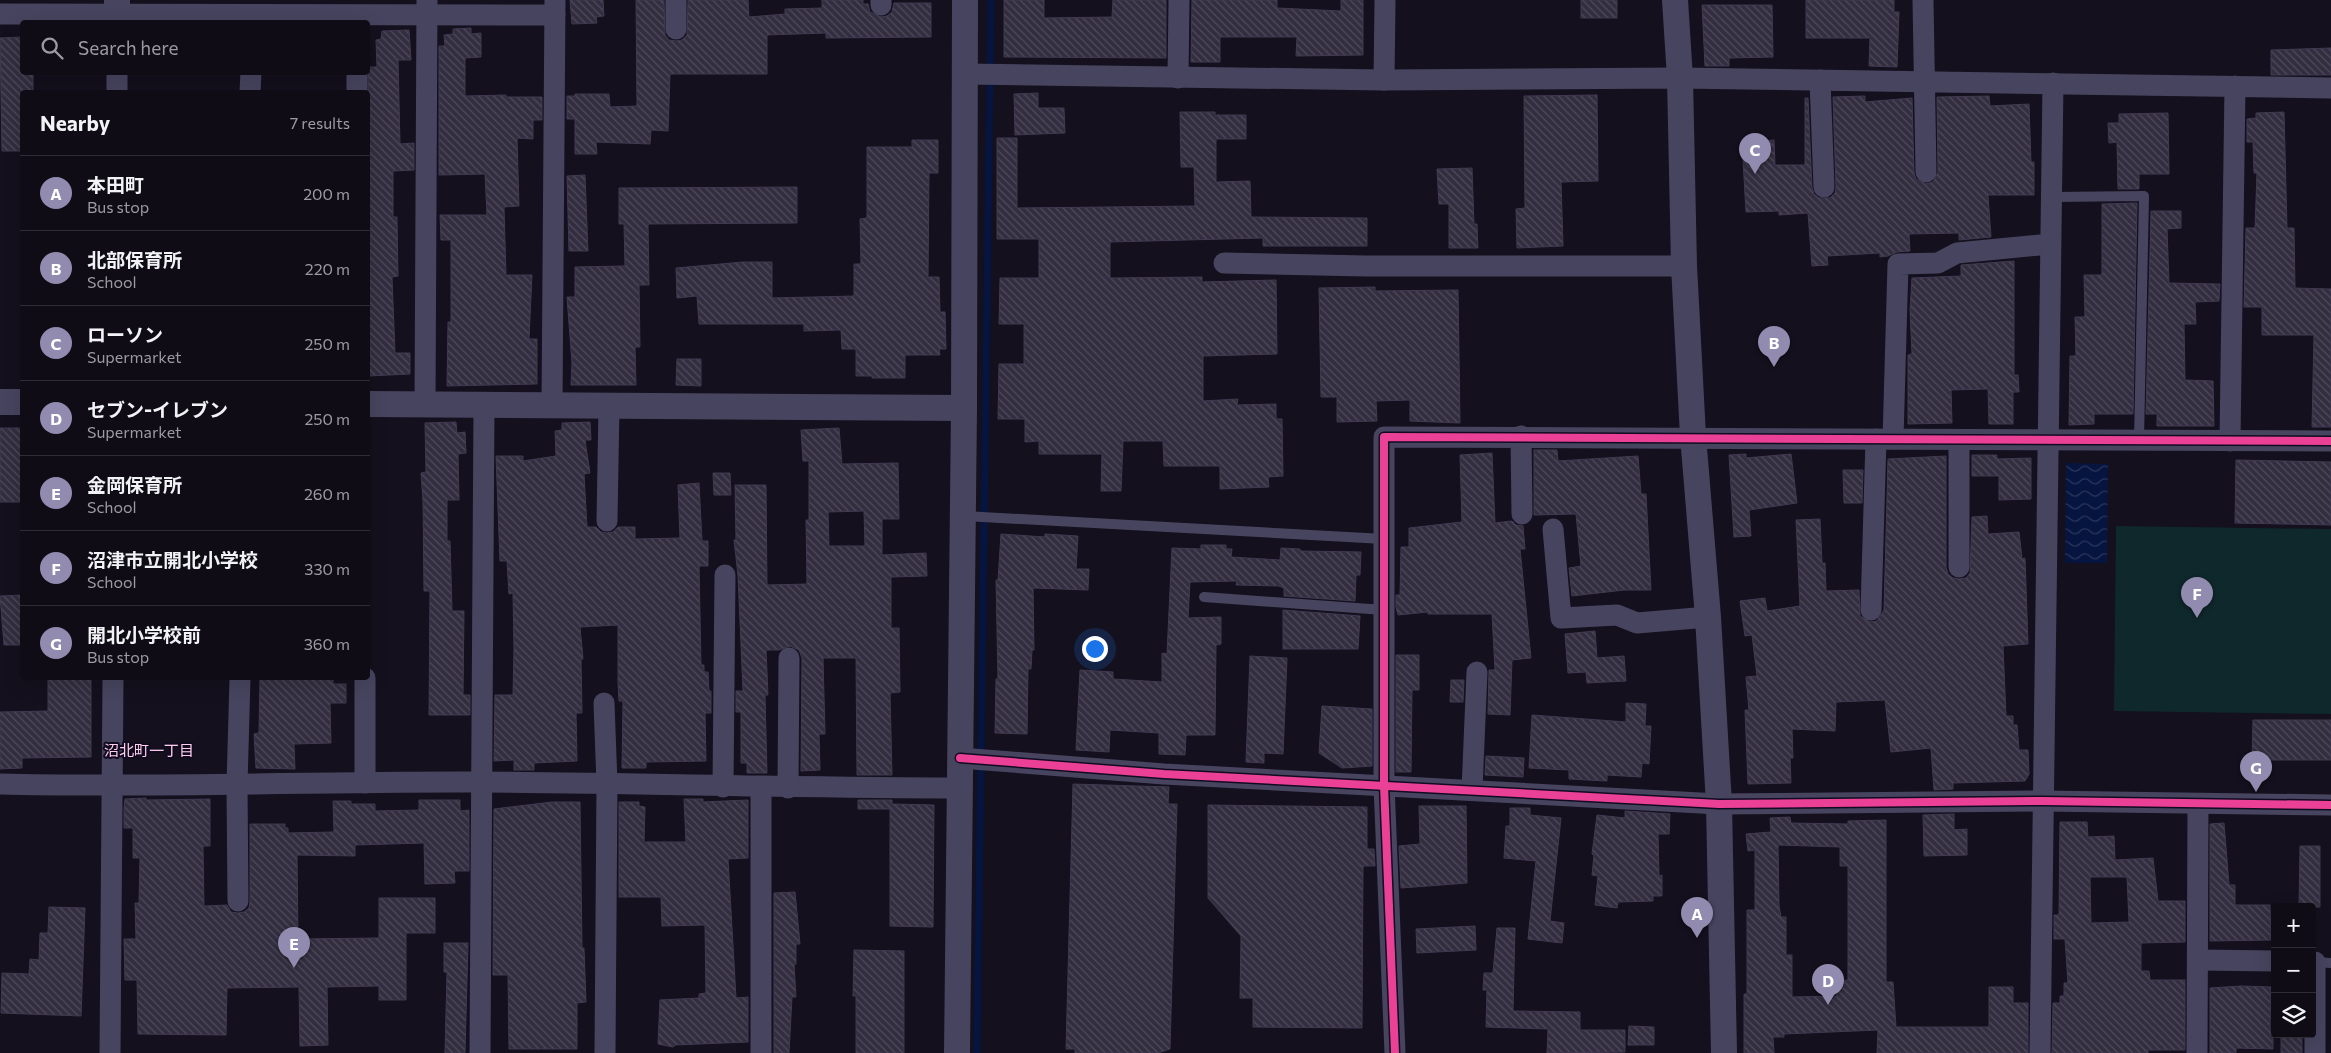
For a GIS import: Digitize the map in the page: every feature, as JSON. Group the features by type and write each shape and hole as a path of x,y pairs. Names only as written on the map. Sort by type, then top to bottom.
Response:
{"street":[{"path":"676,0 676,29"},
{"path":"957,1053 964,408 965,0"},
{"path":"1178,78 1179,0"},
{"path":"1384,0 1384,80"},
{"path":"1675,0 1680,78 1684,266 1693,436 1708,617 1719,804 1724,1053"},
{"path":"1923,0 1926,172"},
{"path":"0,14 24,7 117,12 246,13 304,8 356,19 427,8 555,8 552,406"},
{"path":"425,405 427,8"},
{"path":"964,74 1384,80 1680,78 2331,88"},
{"path":"117,75 117,90"},
{"path":"250,90 251,75"},
{"path":"357,75 357,90"},
{"path":"1820,80 1824,188"},
{"path":"2040,1053 2053,83"},
{"path":"2230,441 2235,86"},
{"path":"1871,610 1898,264 1938,262 1957,253 2050,244"},
{"path":"1224,263 1366,266 1684,266"},
{"path":"0,402 20,402"},
{"path":"370,404 964,408"},
{"path":"480,1053 484,405"},
{"path":"607,521 609,406"},
{"path":"1521,436 1522,514"},
{"path":"1395,1053 1384,785 1384,437 1693,436 1959,440 2331,441"},
{"path":"1959,440 1959,567"},
{"path":"1552,529 1561,618 1618,615 1637,624 1708,617"},
{"path":"723,787 725,575"},
{"path":"788,788 789,658"},
{"path":"1472,790 1477,672"},
{"path":"110,1053 113,680"},
{"path":"238,901 237,785 240,680"},
{"path":"365,680 365,783"},
{"path":"604,703 607,784 605,1053"},
{"path":"960,758 1164,774 1719,804 2043,801 2331,805"},
{"path":"0,784 112,786 481,782 761,788 959,788"},
{"path":"760,1053 761,788"},
{"path":"2197,1053 2198,804"},
{"path":"2198,960 2271,961"},
{"path":"2314,1053 2319,962"}],"lane":[{"path":"2051,197 2144,196 2139,440"},
{"path":"963,516 1384,539"},
{"path":"1204,597 1384,610"}],"green space":[{"path":"2116,526 2331,529 2331,714 2114,711"}],"water":[{"path":"2066,463 2108,464 2107,563 2065,563"}],"building":[{"path":"570,0 603,0 604,16 596,17 597,23 572,24"},
{"path":"636,0 664,0 665,35 669,40 676,41 682,40 687,35 688,0 748,0 749,17 785,14 785,9 822,8 822,0 863,0 863,4 868,4 870,12 881,17 887,16 892,12 894,3 931,3 931,37 826,38 826,33 767,35 767,74 670,74 668,131 651,130 650,144 596,142 597,154 575,154 575,119 567,119 567,96 575,96 575,94 609,94 610,107 637,106"},
{"path":"1004,0 1044,0 1044,18 1112,17 1113,0 1166,0 1166,58 1004,57"},
{"path":"1192,0 1277,0 1277,8 1341,11 1341,0 1363,0 1363,55 1296,56 1297,37 1220,37 1220,62 1191,62"},
{"path":"1581,0 1617,0 1617,18 1581,18"},
{"path":"1806,0 1894,0 1894,12 1899,12 1897,67 1869,66 1870,38 1806,38"},
{"path":"1702,5 1772,5 1773,57 1729,58 1729,66 1705,66"},
{"path":"471,28 471,34 481,33 481,57 465,58 465,96 506,95 506,97 542,97 542,120 533,120 533,139 517,138 519,206 504,207 506,275 532,275 529,339 537,339 537,384 447,386 448,322 451,322 451,240 441,240 440,215 487,215 485,174 439,175 439,46 445,46 444,35 453,34 453,29"},
{"path":"409,30 411,60 398,60 400,144 414,143 414,170 393,171 393,217 397,217 398,276 392,277 395,353 410,353 410,374 370,376 370,90 368,90 368,75 370,75 370,67 377,67 376,40 381,39 382,31"},
{"path":"20,37 20,75 33,75 33,90 20,90 20,151 2,151 0,38"},
{"path":"2331,48 2331,75 2271,75 2271,50"},
{"path":"1038,93 1038,108 1064,108 1065,133 1015,135 1014,94"},
{"path":"1597,95 1598,181 1561,182 1563,246 1517,248 1516,209 1525,208 1524,96"},
{"path":"1865,96 1865,102 1912,98 1914,173 1916,179 1926,184 1933,182 1938,172 1937,97 1989,96 1990,106 2029,104 2031,162 2034,162 2034,195 1988,195 1991,237 1959,240 1959,233 1909,234 1910,251 1897,252 1880,257 1880,253 1827,256 1828,265 1812,266 1808,213 1779,215 1779,211 1746,212 1742,142 1774,140 1775,165 1805,165 1805,98 1808,98 1812,188 1814,194 1819,198 1830,198 1835,193 1836,187 1833,97"},
{"path":"1180,112 1215,112 1215,115 1246,115 1246,139 1216,139 1216,182 1250,181 1251,217 1367,218 1367,246 1263,246 1263,238 1110,242 1110,278 1202,277 1202,282 1276,280 1277,354 1203,356 1203,401 1238,399 1237,405 1276,404 1276,419 1282,419 1283,476 1268,477 1269,487 1220,489 1220,466 1164,466 1163,441 1123,441 1121,491 1101,491 1102,454 1039,454 1039,441 1025,442 1025,419 998,419 999,364 1024,364 1024,324 999,324 1000,278 1039,278 1039,239 997,239 997,138 1017,138 1017,208 1195,206 1194,167 1181,167"},
{"path":"2284,112 2287,228 2294,228 2295,288 2331,289 2331,427 2312,427 2314,335 2262,335 2262,307 2244,307 2246,228 2255,228 2257,173 2254,173 2253,142 2247,142 2247,119 2256,118 2256,113"},
{"path":"2168,113 2169,174 2139,174 2139,189 2118,189 2117,142 2109,143 2108,123 2119,123 2119,114"},
{"path":"912,140 938,140 938,173 929,173 928,277 939,277 940,312 945,312 946,349 939,349 940,355 905,355 905,378 856,376 856,349 842,349 841,330 804,331 804,324 699,324 697,296 677,298 676,268 743,262 772,262 772,298 854,296 854,264 861,264 860,219 867,218 867,147 912,147"},
{"path":"1472,168 1474,224 1477,224 1478,248 1449,248 1449,204 1439,204 1437,169"},
{"path":"585,175 588,251 569,251 567,176"},
{"path":"797,187 797,223 648,224 649,285 639,285 640,347 635,347 636,385 571,385 572,363 567,297 575,297 575,267 625,266 624,224 619,224 619,188"},
{"path":"2137,203 2133,414 2094,414 2094,424 2069,425 2070,356 2076,356 2075,317 2085,317 2084,275 2102,275 2102,204"},
{"path":"2151,211 2181,211 2181,228 2167,229 2169,283 2220,284 2219,301 2195,302 2196,324 2184,324 2185,380 2213,381 2214,426 2157,426 2157,414 2146,414"},
{"path":"2014,261 2014,375 2018,375 2019,392 2013,392 2013,424 1989,424 1988,389 1951,390 1952,423 1908,424 1908,355 1912,354 1910,310 1912,278 1961,276 1961,265"},
{"path":"1375,287 1375,291 1458,290 1460,423 1410,421 1410,400 1376,401 1377,421 1337,422 1337,397 1321,397 1319,288"},
{"path":"677,359 701,359 701,386 676,385"},
{"path":"456,422 457,433 465,432 466,453 458,454 459,500 447,500 447,541 450,541 452,611 464,611 463,695 470,695 470,715 429,715 430,591 424,591 421,473 426,472 425,423"},
{"path":"590,422 591,440 585,440 590,473 584,474 587,527 596,527 601,532 607,533 613,532 618,527 635,527 635,539 680,538 678,485 699,483 702,541 708,541 708,566 699,566 701,665 704,665 704,672 708,672 709,691 711,691 711,713 705,713 706,761 646,762 646,768 622,768 623,701 619,701 618,625 580,627 583,659 581,659 582,713 576,713 577,761 534,763 534,770 514,770 514,760 494,761 495,695 513,695 514,649 513,593 509,594 507,561 500,561 496,456 523,456 523,461 556,456 555,431 562,430 562,423"},
{"path":"0,428 20,428 20,502 0,502"},
{"path":"839,428 842,464 898,463 899,519 882,519 882,555 926,553 927,576 891,577 891,628 899,628 900,692 890,693 892,775 857,775 856,658 823,658 825,734 819,734 820,770 801,771 802,658 799,650 790,646 779,650 766,650 768,695 765,695 767,773 747,773 747,763 741,763 741,712 736,712 736,691 743,691 738,575 734,540 736,540 735,485 766,485 767,585 807,584 806,520 809,520 809,461 803,461 801,430","holes":["864,511 865,546 829,546 828,512"]},
{"path":"1534,450 1557,450 1558,461 1638,456 1641,494 1646,494 1651,590 1624,590 1572,596 1569,568 1581,566 1576,514 1534,515"},
{"path":"1492,453 1495,523 1512,521 1516,525 1523,526 1525,549 1520,549 1531,658 1512,660 1510,715 1488,714 1489,670 1495,670 1492,614 1428,614 1428,612 1398,615 1396,607 1396,595 1400,595 1401,547 1409,547 1409,528 1462,522 1460,455"},
{"path":"1746,454 1746,458 1791,454 1797,503 1749,510 1751,536 1734,537 1729,455"},
{"path":"1972,455 1997,455 1997,459 2031,458 2031,499 1999,500 1999,476 1972,476"},
{"path":"1946,456 1946,567 1948,574 1953,578 1959,579 1966,578 1970,573 1972,517 1987,516 1988,534 2019,532 2022,559 2025,558 2028,644 2003,646 2006,716 2013,716 2013,725 2017,725 2019,750 2028,750 2029,774 2025,781 1953,783 1953,789 1934,790 1931,748 1891,752 1885,700 1836,702 1835,731 1792,729 1793,758 1790,758 1791,783 1748,784 1745,710 1749,710 1746,677 1757,676 1752,635 1745,636 1740,601 1765,598 1767,611 1800,606 1796,520 1820,519 1822,563 1825,563 1826,591 1859,590 1860,616 1870,622 1877,621 1884,610 1888,459"},
{"path":"2236,460 2331,462 2331,525 2235,523"},
{"path":"1843,470 1863,470 1862,503 1844,503"},
{"path":"713,473 730,473 731,495 714,495"},
{"path":"1001,534 1045,537 1045,534 1078,536 1076,569 1089,569 1088,590 1033,588 1034,650 1032,650 1031,669 1028,669 1027,734 995,733 996,679 998,679 996,580 998,580"},
{"path":"1201,545 1226,545 1226,549 1232,549 1231,557 1280,560 1281,548 1300,549 1300,551 1361,552 1360,575 1356,575 1355,601 1284,596 1284,588 1279,586 1236,585 1237,581 1190,582 1188,618 1221,617 1221,644 1216,645 1215,735 1186,735 1185,755 1159,754 1159,733 1110,730 1109,752 1076,750 1080,670 1113,672 1113,679 1162,682 1162,653 1167,654 1172,548 1201,549"},
{"path":"20,595 20,645 4,645 0,596"},
{"path":"1283,610 1360,616 1358,649 1283,649"},
{"path":"1595,631 1597,658 1624,656 1626,681 1587,683 1586,672 1568,673 1565,634"},
{"path":"1396,655 1419,655 1419,690 1412,690 1411,772 1396,772"},
{"path":"1250,656 1287,658 1283,754 1264,753 1264,763 1246,762"},
{"path":"48,680 91,680 91,757 22,758 22,768 0,769 0,712 48,711"},
{"path":"260,680 333,680 333,684 346,684 346,703 330,703 331,743 294,744 295,769 256,768 254,734 259,733"},
{"path":"1451,680 1464,680 1463,702 1450,702"},
{"path":"1626,703 1646,704 1645,726 1651,726 1649,764 1642,763 1641,777 1607,775 1607,781 1569,779 1569,770 1529,768 1532,715 1626,722"},
{"path":"1322,706 1372,709 1372,766 1342,768 1319,753"},
{"path":"2253,720 2331,720 2331,760 2252,760"},
{"path":"1486,756 1524,758 1523,777 1485,775"},
{"path":"1073,784 1169,787 1168,804 1177,804 1170,1049 1158,1053 1075,1053 1075,1049 1066,1049"},
{"path":"146,798 146,800 210,799 210,846 203,846 204,906 227,905 231,912 238,913 244,912 249,908 250,824 285,824 285,828 288,828 288,833 334,832 333,801 351,801 351,804 375,804 375,811 419,810 419,800 460,800 460,811 469,810 469,871 454,871 455,883 425,884 424,843 355,845 355,856 297,855 298,939 379,938 379,898 435,898 435,933 406,933 406,1000 379,1000 379,986 327,987 328,1045 300,1046 299,987 227,988 226,1035 138,1034 137,980 125,980 124,939 136,939 135,903 139,903 140,858 133,858 133,828 124,828 124,808 125,799"},
{"path":"684,799 703,799 703,802 748,800 748,858 728,859 736,998 748,997 748,1042 675,1045 673,1047 658,1044 660,1000 699,998 699,994 706,993 705,925 662,926 661,897 619,897 619,802 639,802 639,806 645,807 644,842 686,842"},
{"path":"858,800 892,800 892,804 934,805 933,927 890,926 890,809 858,809"},
{"path":"552,802 580,802 582,948 584,948 586,1002 577,1003 577,1049 509,1049 508,975 493,975 494,809"},
{"path":"1208,805 1367,807 1367,849 1374,849 1375,866 1363,866 1362,1028 1253,1027 1253,998 1240,998 1241,936 1208,898"},
{"path":"1419,806 1466,806 1467,883 1401,888 1399,846 1420,844"},
{"path":"1510,808 1530,808 1530,815 1561,818 1550,921 1564,923 1562,943 1528,939 1536,861 1504,858 1506,826 1510,826"},
{"path":"1625,811 1670,814 1669,834 1658,834 1659,876 1662,875 1662,896 1653,896 1653,901 1618,902 1617,908 1595,905 1598,876 1592,875 1594,855 1592,854 1597,815 1625,818"},
{"path":"1954,814 1954,830 1967,829 1967,855 1924,856 1923,815"},
{"path":"1790,817 1791,823 1848,824 1848,821 1886,820 1886,982 1893,982 1896,1027 1989,1027 1989,987 2013,987 2013,1003 2028,1003 2028,1053 1877,1053 1878,1030 1784,1034 1784,1037 1773,1037 1774,1053 1744,1053 1744,994 1747,994 1747,910 1755,910 1755,850 1748,851 1746,834 1771,832 1770,818","holes":["1778,845 1840,847 1840,866 1848,866 1848,980 1836,981 1837,996 1792,997 1792,955 1786,955 1786,917 1781,917 1779,906"]},
{"path":"2060,822 2087,822 2088,837 2114,836 2115,860 2153,858 2158,901 2185,901 2185,942 2141,943 2141,971 2149,971 2150,980 2185,980 2185,1050 2148,1050 2148,1053 2052,1053 2053,1003 2060,1003 2060,996 2064,996 2064,983 2068,983 2065,939 2054,939 2054,915 2059,915","holes":["2090,877 2127,877 2129,922 2091,923"]},
{"path":"2224,823 2229,885 2235,885 2235,905 2270,905 2271,940 2210,941 2210,824"},
{"path":"2300,846 2320,846 2320,907 2316,907 2316,903 2299,903"},
{"path":"795,892 800,944 796,944 796,964 794,964 796,997 792,997 789,1053 774,1053 774,893"},
{"path":"49,907 85,908 81,1016 1,1013 2,973 29,974 30,959 39,960 40,933 48,933"},
{"path":"1475,926 1476,950 1417,953 1416,929"},
{"path":"1497,928 1515,928 1513,1011 1580,1012 1580,1030 1625,1030 1625,1052 1547,1053 1548,1029 1486,1027 1487,990 1483,990 1484,973 1493,973"},
{"path":"444,943 468,943 465,1053 445,1053 447,972 444,972"},
{"path":"854,950 904,951 904,1053 856,1053 856,996 853,996"},
{"path":"2271,987 2270,1028 2271,1038 2273,1038 2273,1049 2236,1048 2236,1053 2210,1053 2210,988"},
{"path":"1629,1026 1654,1027 1654,1045 1628,1045"},
{"path":"2281,1038 2302,1038 2302,1053 2281,1053"}],"waterway":[{"path":"977,1053 991,0"}],"cycle path":[{"path":"1395,1053 1384,785 1384,437 2331,441"},
{"path":"960,758 1164,774 1719,804 2043,801 2331,805"}],"place":[{"name":"ローソン","path":"1755,174"},
{"name":"北部保育所","path":"1774,367"},
{"name":"沼津市立開北小学校","path":"2197,618"},
{"name":"開北小学校前","path":"2256,792"},
{"name":"本田町","path":"1697,938"},
{"name":"金岡保育所","path":"294,968"},
{"name":"セブン-イレブン","path":"1828,1005"}],"district":[{"name":"沼北町一丁目","path":"149,751"}]}
